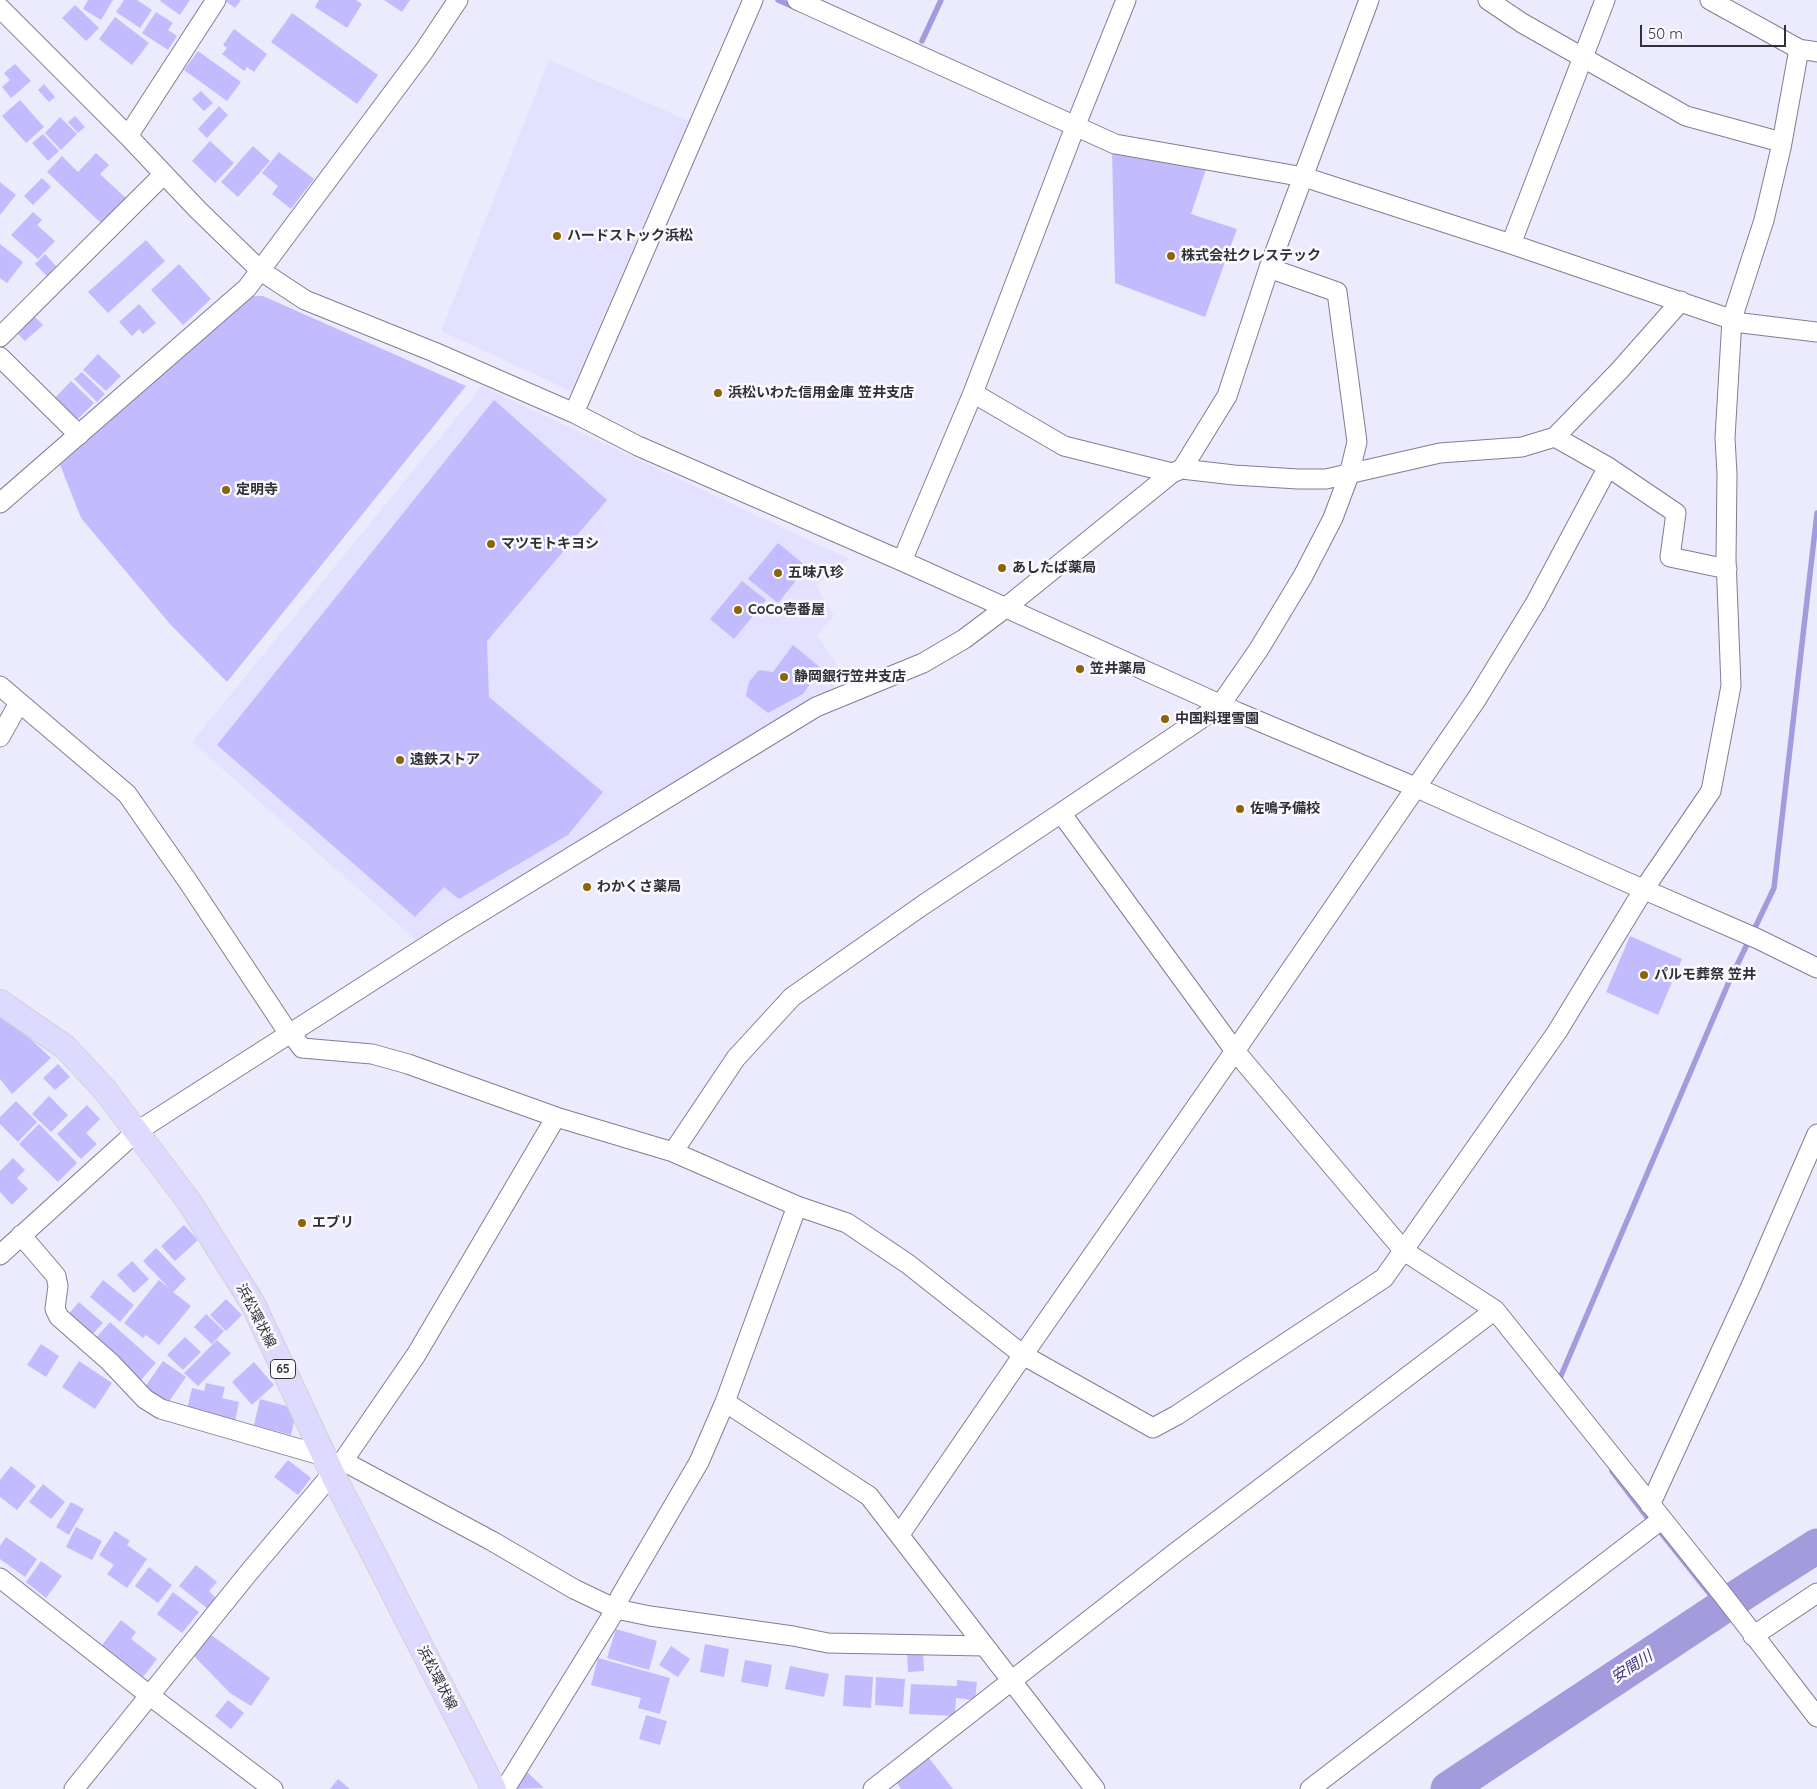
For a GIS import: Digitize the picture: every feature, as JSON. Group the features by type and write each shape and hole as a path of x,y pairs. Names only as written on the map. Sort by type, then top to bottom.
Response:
{"main road":[{"name":"浜松環状線","path":"1,1004 65,1047 105,1090 190,1203 253,1304 494,1789"}],"street":[{"path":"128,136 216,0"},
{"path":"0,503 247,288 424,51 458,0"},
{"path":"574,413 753,0"},
{"path":"797,0 1115,144 1304,177 1510,244 1742,323 1817,332"},
{"path":"902,561 973,393 1126,0"},
{"path":"0,1255 136,1132 450,931 816,707 923,664 964,639 1177,471 1227,396 1269,268 1369,0"},
{"path":"1488,0 1522,24 1686,116 1781,142"},
{"path":"1510,244 1605,0"},
{"path":"0,686 127,794 302,1048 372,1054 408,1064 556,1117 673,1152 797,1206 847,1223 908,1264 1023,1355 1153,1428 1177,1416 1384,1278 1557,1032 1644,889 1711,791 1731,686 1725,438 1732,319 1764,220 1781,142 1808,51 1710,0"},
{"path":"7,8 164,174 261,271 305,300 434,352 574,413 638,446 902,561 1004,609 1415,787 1752,936 1817,968"},
{"path":"0,337 164,174"},
{"path":"673,1152 736,1058 792,997 923,905 1221,704 1303,576 1333,518 1349,475 1357,442 1337,292 1269,268"},
{"path":"973,393 1064,446 1177,471 1234,476 1326,479 1440,454 1522,447 1555,437 1619,371 1681,301"},
{"path":"0,357 79,435"},
{"path":"1555,437 1608,467 1676,513 1670,558 1727,569"},
{"path":"900,1534 1476,700 1531,610 1608,467"},
{"path":"0,737 19,703"},
{"path":"1061,812 1235,1051 1404,1251 1495,1310 1661,1520 1723,1595 1734,1612 1817,1717"},
{"path":"74,1789 250,1571 416,1356 556,1117"},
{"path":"1650,1505 1751,1286 1817,1134"},
{"path":"505,1789 616,1609 620,1597 699,1462 725,1402 797,1206"},
{"path":"22,1235 56,1276 58,1286 55,1309 59,1318 110,1362 145,1399 161,1409 333,1464 492,1540 574,1589 616,1609 828,1643 984,1646"},
{"path":"873,1789 1175,1553 1495,1310"},
{"path":"725,1402 869,1496 1095,1789"},
{"path":"1310,1789 1661,1520"},
{"path":"0,1578 273,1789"},
{"path":"1753,1636 1817,1592"}],"shaded area":[{"path":"549,60 689,121 571,391 441,331"},
{"path":"482,386 849,559 816,586 834,616 817,635 840,669 833,689 416,940 192,742"}],"building":[{"path":"88,0 113,0 101,20 83,9"},
{"path":"124,0 137,0 152,10 140,28 116,12"},
{"path":"161,0 190,0 180,15"},
{"path":"224,0 241,0 235,8"},
{"path":"319,0 356,0 362,4 347,28 315,7"},
{"path":"384,0 410,0 402,12"},
{"path":"75,5 99,28 86,41 62,18"},
{"path":"156,12 173,23 168,30 177,36 168,50 142,33"},
{"path":"292,13 378,75 357,104 271,42"},
{"path":"115,17 149,43 132,65 99,39"},
{"path":"234,29 267,54 254,72 247,67 244,71 222,54 227,48 223,45"},
{"path":"198,51 241,82 227,101 184,70"},
{"path":"15,64 31,81 11,98 2,87 10,80 4,73"},
{"path":"44,84 55,97 49,102 38,90"},
{"path":"201,91 213,103 204,111 192,99"},
{"path":"20,100 44,127 26,143 2,116"},
{"path":"219,106 228,115 207,138 198,129"},
{"path":"75,116 85,127 78,133 68,122"},
{"path":"60,117 77,134 61,150 45,133"},
{"path":"43,134 59,151 48,161 32,143"},
{"path":"210,141 234,163 215,183 192,161"},
{"path":"253,146 270,161 238,197 221,182"},
{"name":"株式会社クレステック","path":"1112,150 1207,166 1191,214 1237,229 1205,317 1115,283"},
{"path":"279,152 314,179 291,209 272,194 278,186 262,173"},
{"path":"96,153 109,165 100,174 128,200 103,225 47,172 62,156 78,172"},
{"path":"42,178 51,187 33,205 24,196"},
{"path":"0,182 16,195 0,215"},
{"path":"33,212 42,220 37,225 55,241 38,259 11,235"},
{"path":"146,240 165,261 108,313 88,292"},
{"path":"0,244 23,262 7,283 0,278"},
{"path":"45,254 57,267 47,276 35,264"},
{"path":"179,264 211,299 183,325 151,290"},
{"name":"定明寺","path":"251,296 263,296 466,386 227,682 170,624 81,518 59,462"},
{"path":"139,304 156,323 143,334 139,329 132,336 119,322"},
{"path":"30,312 43,325 25,341 13,329"},
{"path":"98,354 121,376 106,391 83,370"},
{"path":"82,372 105,394 97,402 74,379"},
{"path":"71,381 94,403 74,423 52,401"},
{"path":"494,400 607,500 487,641 489,697 603,792 568,835 459,899 444,887 415,917 217,745"},
{"name":"五味八珍","path":"778,543 807,567 778,603 748,579"},
{"name":"CoCo壱番屋","path":"742,581 766,600 734,639 710,619"},
{"name":"静岡銀行笠井支店","path":"793,645 821,668 803,694 768,713 746,696 749,682 759,670 773,672"},
{"name":"パルモ葬祭 笠井","path":"1630,936 1682,959 1658,1015 1606,992"},
{"path":"6,1016 51,1058 12,1094 0,1079 0,1017"},
{"path":"58,1064 70,1077 55,1090 43,1078"},
{"path":"49,1096 68,1115 51,1132 32,1114"},
{"path":"16,1101 37,1122 18,1142 0,1124 0,1117"},
{"path":"87,1105 100,1119 86,1133 97,1144 81,1159 57,1134"},
{"path":"39,1124 77,1163 58,1182 19,1144"},
{"path":"13,1158 25,1170 17,1178 28,1189 12,1205 0,1192 0,1171"},
{"path":"184,1225 198,1240 175,1261 161,1246"},
{"path":"156,1248 186,1279 173,1292 191,1306 159,1345 146,1335 143,1338 124,1323 159,1280 170,1289 143,1261"},
{"path":"132,1261 149,1279 134,1293 117,1275"},
{"path":"103,1280 134,1305 120,1322 90,1297"},
{"path":"226,1299 242,1315 226,1331 210,1315"},
{"path":"79,1302 103,1323 90,1337 66,1317"},
{"path":"206,1314 224,1331 212,1344 194,1327"},
{"path":"110,1322 156,1363 140,1381 94,1340"},
{"path":"185,1337 201,1352 183,1370 167,1355"},
{"path":"217,1340 231,1353 198,1386 184,1373"},
{"path":"41,1344 59,1356 46,1377 27,1365"},
{"path":"79,1361 112,1383 95,1409 62,1387"},
{"path":"163,1361 186,1377 168,1403 145,1387"},
{"path":"254,1362 274,1385 252,1405 232,1382"},
{"path":"206,1383 225,1387 222,1398 239,1402 235,1421 187,1409 192,1388 204,1391"},
{"path":"260,1399 290,1407 290,1411 296,1413 291,1435 254,1425"},
{"path":"288,1460 311,1478 298,1495 274,1477"},
{"path":"11,1466 36,1486 17,1510 0,1497 0,1480"},
{"path":"43,1484 65,1502 51,1519 29,1502"},
{"path":"71,1502 84,1509 69,1535 56,1527"},
{"path":"76,1527 102,1541 92,1560 66,1547"},
{"path":"115,1531 130,1541 127,1545 147,1559 127,1588 107,1574 114,1565 99,1555"},
{"path":"6,1537 37,1559 25,1577 0,1559 0,1546"},
{"path":"41,1561 62,1576 46,1598 26,1582"},
{"path":"196,1565 217,1582 209,1591 217,1599 208,1609 179,1586"},
{"path":"149,1567 172,1585 158,1603 135,1586"},
{"path":"173,1592 199,1612 182,1633 157,1614"},
{"path":"121,1620 136,1632 131,1639 157,1659 143,1677 102,1645"},
{"path":"616,1629 657,1641 649,1670 607,1658"},
{"path":"210,1634 270,1678 251,1706 230,1693 191,1653"},
{"path":"705,1644 729,1649 724,1677 700,1672"},
{"path":"671,1646 690,1659 678,1677 659,1665"},
{"path":"907,1651 923,1651 924,1671 908,1672"},
{"path":"598,1658 670,1678 660,1714 638,1708 641,1698 591,1685"},
{"path":"745,1660 772,1665 768,1687 741,1682"},
{"path":"790,1666 829,1674 824,1697 785,1689"},
{"path":"845,1675 873,1677 871,1708 843,1706"},
{"path":"876,1677 905,1679 903,1707 875,1705"},
{"path":"957,1680 977,1682 975,1700 956,1698 955,1716 909,1714 911,1684 957,1686"},
{"path":"228,1700 244,1713 231,1729 215,1716"},
{"path":"646,1715 667,1721 660,1745 639,1739"},
{"path":"929,1758 953,1789 901,1789 897,1783"},
{"path":"525,1770 544,1788 512,1789"},
{"path":"338,1779 350,1789 330,1789"}],"waterway":[{"path":"778,0 796,8"},
{"path":"922,41 941,0"},
{"path":"1560,1378 1728,984 1774,888 1817,513"},
{"path":"1612,1471 1647,1517"},
{"path":"1658,1529 1721,1608"},
{"name":"安間川","path":"1448,1789 1817,1546"}],"place":[{"name":"ハードストック浜松","path":"557,236"},
{"name":"株式会社クレステック","path":"1171,256"},
{"name":"浜松いわた信用金庫 笠井支店","path":"718,393"},
{"name":"定明寺","path":"226,490"},
{"name":"マツモトキヨシ","path":"491,544"},
{"name":"あしたば薬局","path":"1002,568"},
{"name":"五味八珍","path":"778,573"},
{"name":"CoCo壱番屋","path":"738,610"},
{"name":"笠井薬局","path":"1080,669"},
{"name":"静岡銀行笠井支店","path":"784,677"},
{"name":"中国料理雪園","path":"1165,719"},
{"name":"遠鉄ストア","path":"400,760"},
{"name":"佐鳴予備校","path":"1240,809"},
{"name":"わかくさ薬局","path":"587,887"},
{"name":"パルモ葬祭 笠井","path":"1644,975"},
{"name":"エブリ","path":"302,1223"}]}
